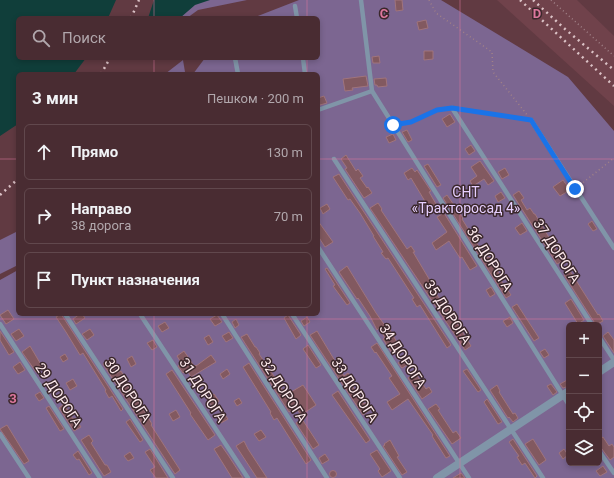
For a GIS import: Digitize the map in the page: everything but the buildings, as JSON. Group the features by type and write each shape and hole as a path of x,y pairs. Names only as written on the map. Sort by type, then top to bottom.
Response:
{"street":[{"path":"602,370 614,361"},
{"path":"437,478 566,393"}],"lane":[{"path":"320,109 372,91 361,0"},
{"path":"295,6 297,16"},
{"path":"236,60 238,72"},
{"path":"303,60 306,72"},
{"name":"36 ДОРОГА","path":"372,91 566,393"},
{"name":"37 ДОРОГА","path":"452,108 590,322"},
{"path":"531,120 614,248"},
{"name":"35 ДОРОГА","path":"334,159 543,478"},
{"name":"34 ДОРОГА","path":"320,250 469,478"},
{"name":"30 ДОРОГА","path":"66,316 173,478"},
{"name":"31 ДОРОГА","path":"141,316 248,478"},
{"name":"32 ДОРОГА","path":"223,316 327,478"},
{"name":"33 ДОРОГА","path":"293,316 400,478"},
{"name":"29 ДОРОГА","path":"0,324 100,478"},
{"path":"602,342 614,361"},
{"path":"0,434 29,478"},
{"path":"602,456 614,474"}],"path":[{"path":"429,0 436,13 492,52 493,72 531,120"},
{"path":"551,0 614,56"},
{"path":"393,125 411,122 437,110 452,108 531,120"},
{"path":"575,189 614,158"}],"shaded area":[{"path":"497,0 577,0 614,36 614,106"}],"green space":[{"path":"187,0 247,0 198,10 190,16 175,16"},
{"name":"СНТ «Тракторосад 4»","path":"299,0 441,0 568,77 614,131 614,478 0,478 0,280 16,271 16,316 320,316 320,72 194,72 204,60 320,60 320,16 258,16"},
{"path":"183,60 185,72 168,72"},
{"path":"16,232 16,266 0,274 0,240"}],"water":[{"path":"0,0 116,0 109,16 16,16 16,60 84,60 76,72 16,72 16,125 0,136"},
{"path":"154,0 210,0 195,5 182,16 149,16"}],"railway":[{"path":"132,16 139,0"},
{"path":"520,0 614,86"},
{"path":"533,0 614,70"},
{"path":"102,72 109,60"},
{"path":"0,195 16,181"}],"route":[{"path":"393,125 411,122 437,110 452,108 531,120 575,189"}]}
